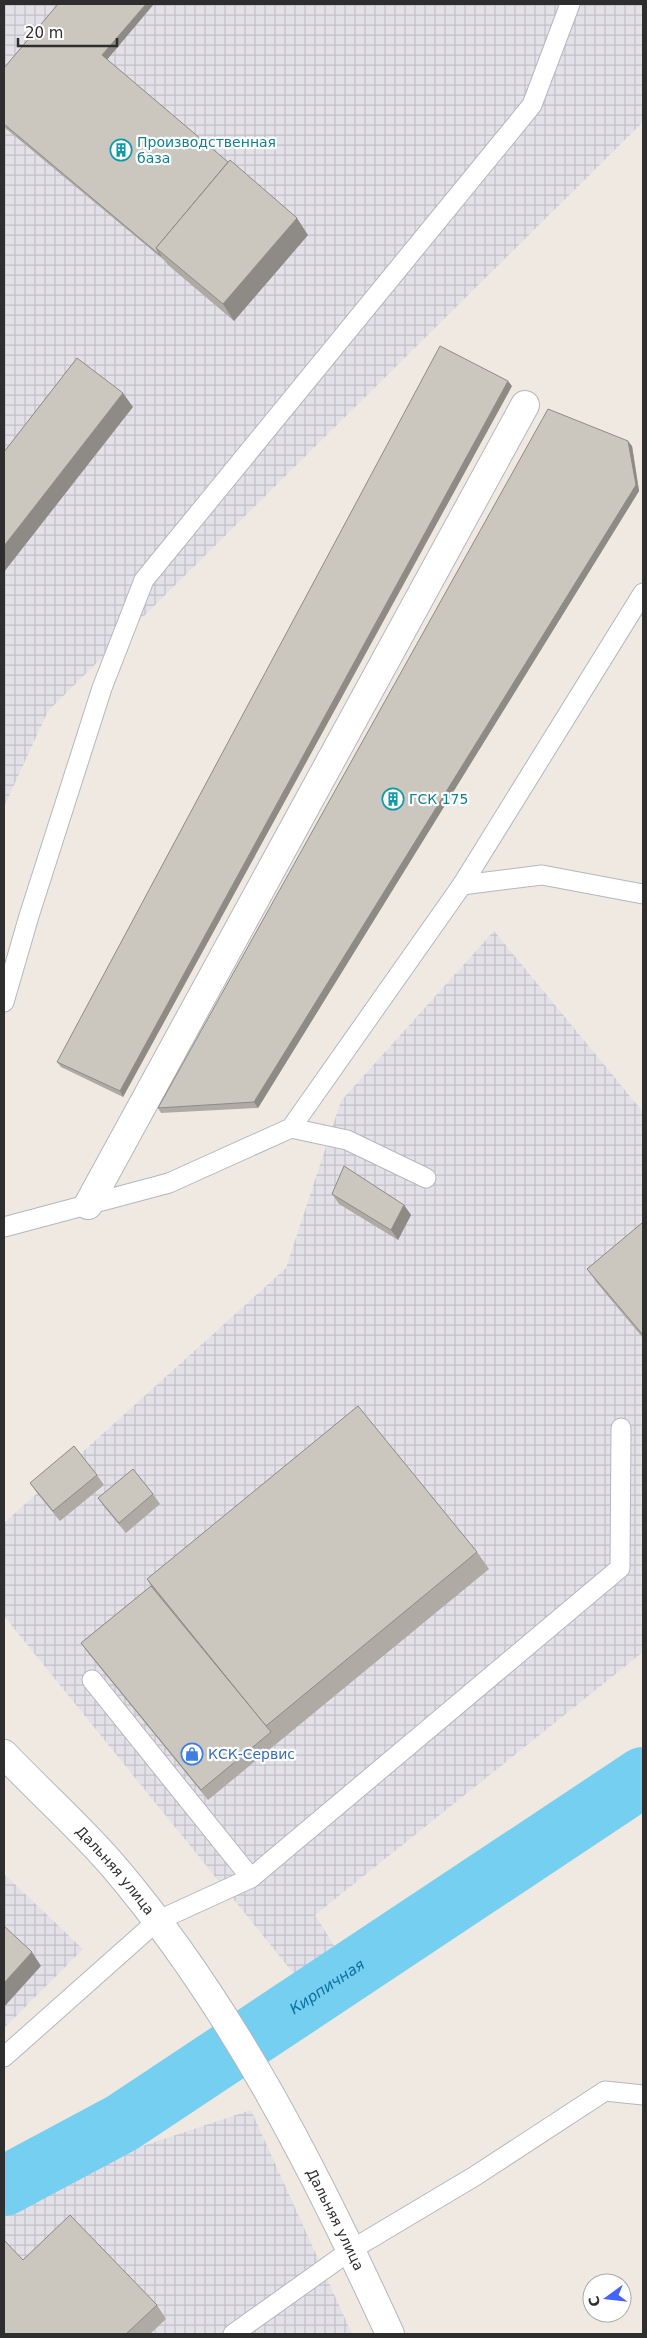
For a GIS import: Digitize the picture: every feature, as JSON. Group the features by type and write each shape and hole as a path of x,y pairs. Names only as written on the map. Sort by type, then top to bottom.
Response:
{"street":[{"path":"88,1204 525,405"},
{"name":"Дальняя улица","path":"4,1754 114,1866 157,1921 212,1998 263,2081 351,2250 390,2334"}],"lane":[{"path":"4,1002 29,916 102,688 144,580 532,105 570,4"},
{"path":"4,1227 169,1183 291,1128 462,884 643,593"},
{"path":"462,884 542,875 643,894"},
{"path":"291,1128 347,1140 426,1178"},
{"path":"4,2057 157,1921 251,1878 620,1568 620,1428"},
{"path":"92,1680 251,1878"},
{"path":"233,2334 351,2250 475,2176 605,2091 643,2095"}],"shaded area":[{"path":"4,4 643,4 643,122 48,711 4,807"},
{"path":"494,931 643,1112 643,1652 315,1915 335,1947 294,1974 4,1616 4,1523 286,1268 341,1101"},
{"path":"4,1874 83,1949 4,2028"},
{"path":"251,2110 352,2334 4,2334 4,2198 22,2186"}],"building":[{"name":"Производственная база","path":"58,4 146,4 102,55 228,162 156,248 161,256 4,124 4,68"},
{"path":"230,160 297,218 223,304 156,248"},
{"path":"440,346 508,381 120,1091 57,1062"},
{"path":"77,358 123,393 4,546 4,452"},
{"name":"ГСК 175","path":"548,409 628,441 636,485 254,1102 158,1108"},
{"path":"344,1166 404,1205 391,1230 332,1194"},
{"path":"642,1223 643,1225 643,1335 587,1269"},
{"path":"358,1406 477,1552 266,1726 147,1579"},
{"path":"74,1446 97,1475 53,1511 30,1483"},
{"path":"133,1469 153,1494 119,1523 98,1498"},
{"path":"151,1586 271,1732 201,1790 81,1643"},
{"path":"4,1926 32,1952 4,1983"},
{"path":"70,2215 157,2305 126,2334 4,2334 4,2240 23,2260"}],"waterway":[{"name":"Кирпичная","path":"4,2186 122,2123 643,1777"}],"place":[{"name":"Производственная база","path":"121,150"},
{"name":"ГСК 175","path":"393,799"},
{"name":"КСК-Сервис","path":"192,1754"}]}
